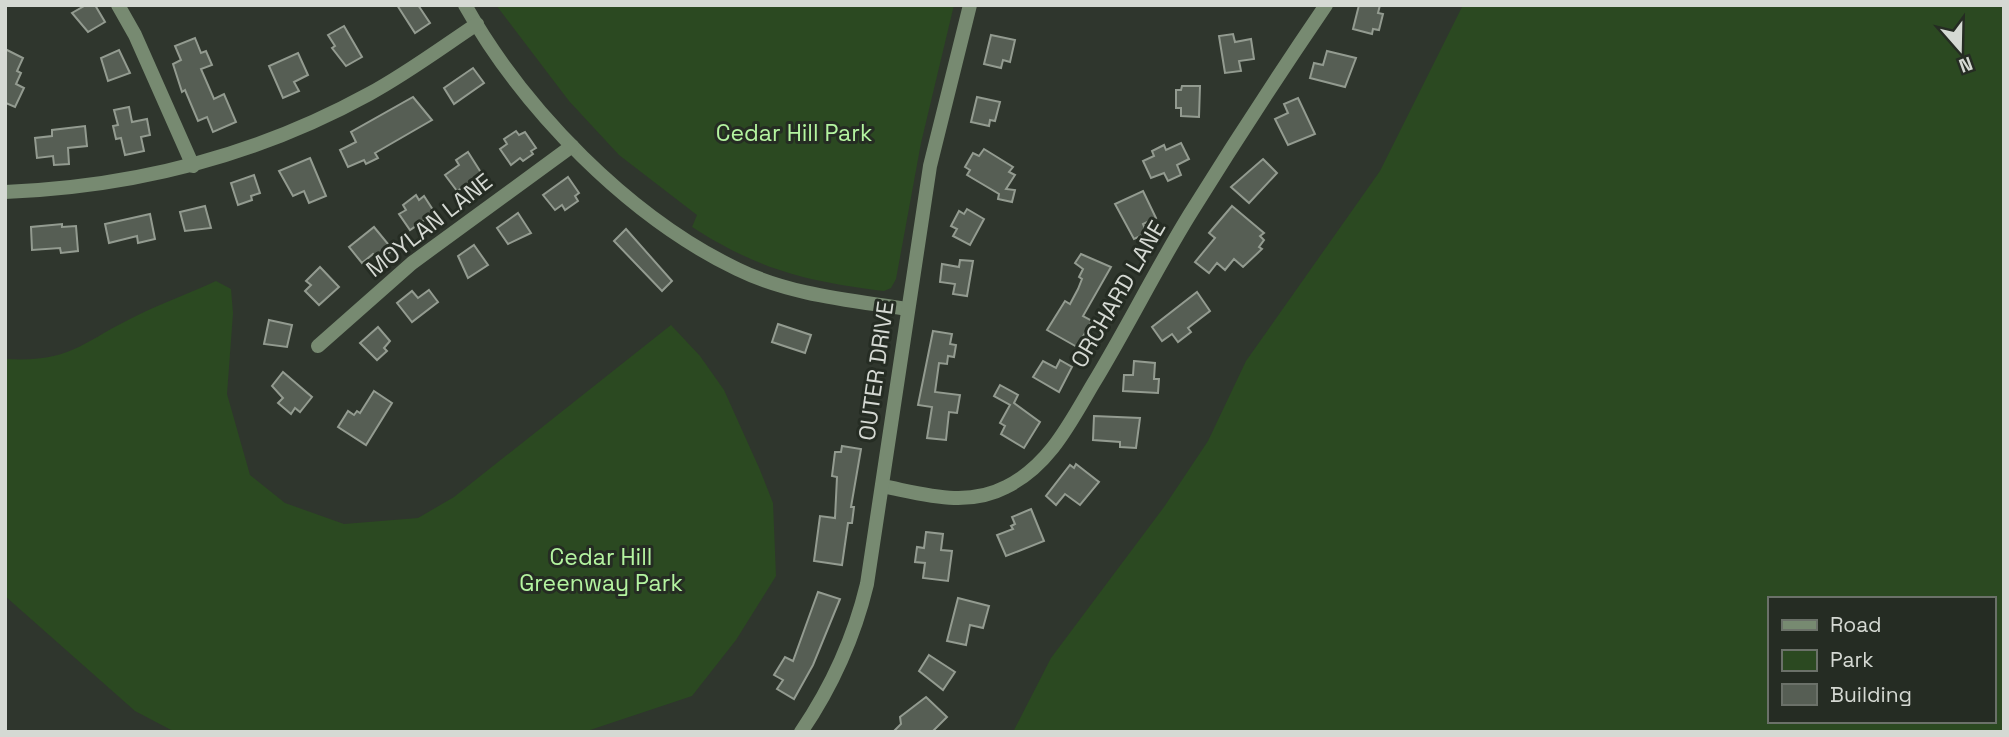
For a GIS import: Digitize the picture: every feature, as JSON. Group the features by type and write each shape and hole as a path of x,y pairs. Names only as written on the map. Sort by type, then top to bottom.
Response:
{"street":[{"path":"118,5 135,35 193,166"},
{"path":"465,5 517,83 572,146 630,198 692,244 737,269 801,292 907,309"},
{"name":"OUTER DRIVE","path":"801,732 836,676 858,622 869,575 930,166 970,5"},
{"name":"ORCHARD LANE","path":"882,486 966,499 1005,488 1041,462 1057,444 1100,373 1250,116 1326,5"},
{"path":"5,192 78,188 193,166 267,143 353,102 477,24"},
{"name":"MOYLAN LANE","path":"318,346 412,263 572,146"}],"green space":[{"name":"Cedar Hill Park","path":"496,5 954,5 921,143 896,279 891,288 884,291 856,287 784,271 739,254 692,227 697,215 619,155 569,101"},
{"path":"1463,5 2004,5 2004,732 1013,732 1051,658 1164,507 1208,441 1246,361 1380,171"},
{"name":"Cedar Hill Greenway Park","path":"216,281 231,289 233,313 227,394 250,475 285,503 344,524 418,518 454,497 671,325 700,356 724,390 760,470 773,503 776,576 736,640 692,696 584,732 175,732 135,711 5,596 5,359 46,358 75,349 146,311"}],"building":[{"path":"86,5 95,5 105,22 88,32 72,13"},
{"path":"397,5 418,5 430,23 415,33"},
{"path":"1359,5 1380,5 1378,13 1383,14 1379,30 1373,29 1372,34 1353,29"},
{"path":"344,26 362,57 346,66 332,48 335,46 328,35"},
{"path":"1233,34 1235,42 1251,39 1254,59 1239,61 1241,71 1225,73 1219,36"},
{"path":"991,35 1015,40 1010,62 1003,60 1001,68 984,64"},
{"path":"195,38 201,53 206,51 212,65 201,69 214,99 224,94 236,122 213,132 207,117 198,121 185,90 182,92 173,64 181,60 175,46"},
{"path":"5,49 23,58 17,71 21,73 16,84 24,88 15,107 6,103 5,105"},
{"path":"119,50 130,73 108,81 101,58"},
{"path":"1327,51 1356,58 1345,87 1310,78 1314,63 1323,65"},
{"path":"298,53 308,75 294,82 299,91 283,98 269,66"},
{"path":"473,68 484,83 454,104 444,88"},
{"path":"1182,86 1200,86 1199,117 1181,116 1181,108 1176,108 1176,90 1181,90"},
{"path":"413,97 432,120 375,153 378,158 366,164 364,160 348,167 340,150 356,142 351,132"},
{"path":"977,97 1000,102 995,121 990,120 989,126 971,122"},
{"path":"1298,98 1315,134 1288,145 1275,119 1288,113 1284,104"},
{"path":"129,107 132,122 147,119 150,135 141,137 144,151 125,155 121,138 116,139 113,126 118,125 114,110"},
{"path":"85,126 87,146 68,148 69,164 54,165 53,156 37,158 35,138 52,136 52,130"},
{"path":"516,131 519,135 525,132 536,148 531,151 533,154 523,161 520,158 511,165 500,149 507,144 504,139"},
{"path":"1181,143 1189,159 1177,165 1181,175 1168,181 1164,173 1151,178 1143,161 1154,156 1152,151 1164,145 1166,150"},
{"path":"984,149 1013,167 1009,172 1015,175 1006,189 1015,190 1012,202 998,199 999,194 967,175 970,170 965,167 973,153 979,156"},
{"path":"468,152 487,182 475,190 470,183 457,191 445,175 459,165 456,160"},
{"path":"310,158 326,196 309,203 304,191 293,196 279,171"},
{"path":"1263,159 1277,173 1249,203 1231,187"},
{"path":"254,175 260,193 251,196 252,200 238,205 231,183"},
{"path":"568,177 579,193 575,196 578,201 565,210 562,205 555,210 543,195"},
{"path":"1143,191 1156,218 1143,224 1147,233 1134,239 1115,204"},
{"path":"416,195 419,200 424,196 435,213 410,230 399,214 406,210 403,205"},
{"path":"205,206 211,228 185,231 180,212"},
{"path":"1232,206 1264,233 1260,236 1264,240 1259,247 1262,249 1243,267 1234,259 1225,270 1217,263 1209,273 1195,262 1215,238 1209,233"},
{"path":"967,209 984,219 970,245 953,236 957,229 951,226 959,211 964,214"},
{"path":"518,213 531,233 508,244 497,228"},
{"path":"150,214 155,239 138,243 137,236 109,243 105,224"},
{"path":"62,224 62,227 76,226 78,251 61,253 60,248 32,250 31,227"},
{"path":"374,227 393,250 379,261 373,254 362,263 349,247"},
{"path":"626,229 672,281 662,291 614,241"},
{"path":"474,245 488,265 468,278 458,256"},
{"path":"1081,254 1111,267 1083,316 1092,321 1077,347 1047,330 1065,301 1070,304 1078,289 1083,269 1075,263"},
{"path":"960,260 973,261 967,296 953,294 955,284 940,282 942,264 959,267"},
{"path":"320,267 339,287 319,305 305,291 311,285 306,281"},
{"path":"429,290 438,302 412,322 397,303 412,291 418,298"},
{"path":"1197,292 1210,311 1188,328 1191,332 1178,342 1172,334 1162,341 1152,327"},
{"path":"269,320 292,325 287,347 264,344"},
{"path":"778,324 811,335 805,353 772,342"},
{"path":"378,327 390,341 384,348 387,351 377,360 360,343"},
{"path":"933,331 952,334 950,344 956,345 954,357 948,356 947,364 939,363 935,392 960,395 957,413 949,412 946,440 927,438 932,407 918,405"},
{"path":"1060,360 1072,367 1059,392 1033,377 1043,361 1056,368"},
{"path":"1134,361 1155,363 1154,379 1159,379 1158,393 1123,391 1124,375 1133,375"},
{"path":"283,372 312,397 300,412 295,408 291,414 278,403 283,398 272,386"},
{"path":"1000,385 1018,395 1014,403 1040,422 1024,448 1001,434 1005,426 1000,423 1010,405 994,396"},
{"path":"374,391 392,403 366,445 338,427 348,411 354,415 357,411 360,413"},
{"path":"1094,416 1140,418 1136,448 1120,447 1120,442 1093,440"},
{"path":"842,446 861,449 851,507 854,507 852,523 848,523 842,565 814,561 820,516 835,518 837,477 832,476 835,452 841,452"},
{"path":"1076,464 1099,482 1080,505 1065,494 1056,505 1046,496 1070,465 1074,468"},
{"path":"1031,509 1044,541 1006,556 997,535 1013,529 1011,526 1015,524 1012,517"},
{"path":"926,532 943,534 941,550 952,551 948,581 923,578 925,563 915,562 917,547 924,548"},
{"path":"818,592 840,599 813,665 794,699 777,689 783,680 774,675 785,657 793,661"},
{"path":"958,598 989,606 983,628 970,625 966,645 947,641"},
{"path":"929,655 955,672 943,690 919,671"},
{"path":"926,697 947,717 932,732 893,732 901,724 900,717"}]}
